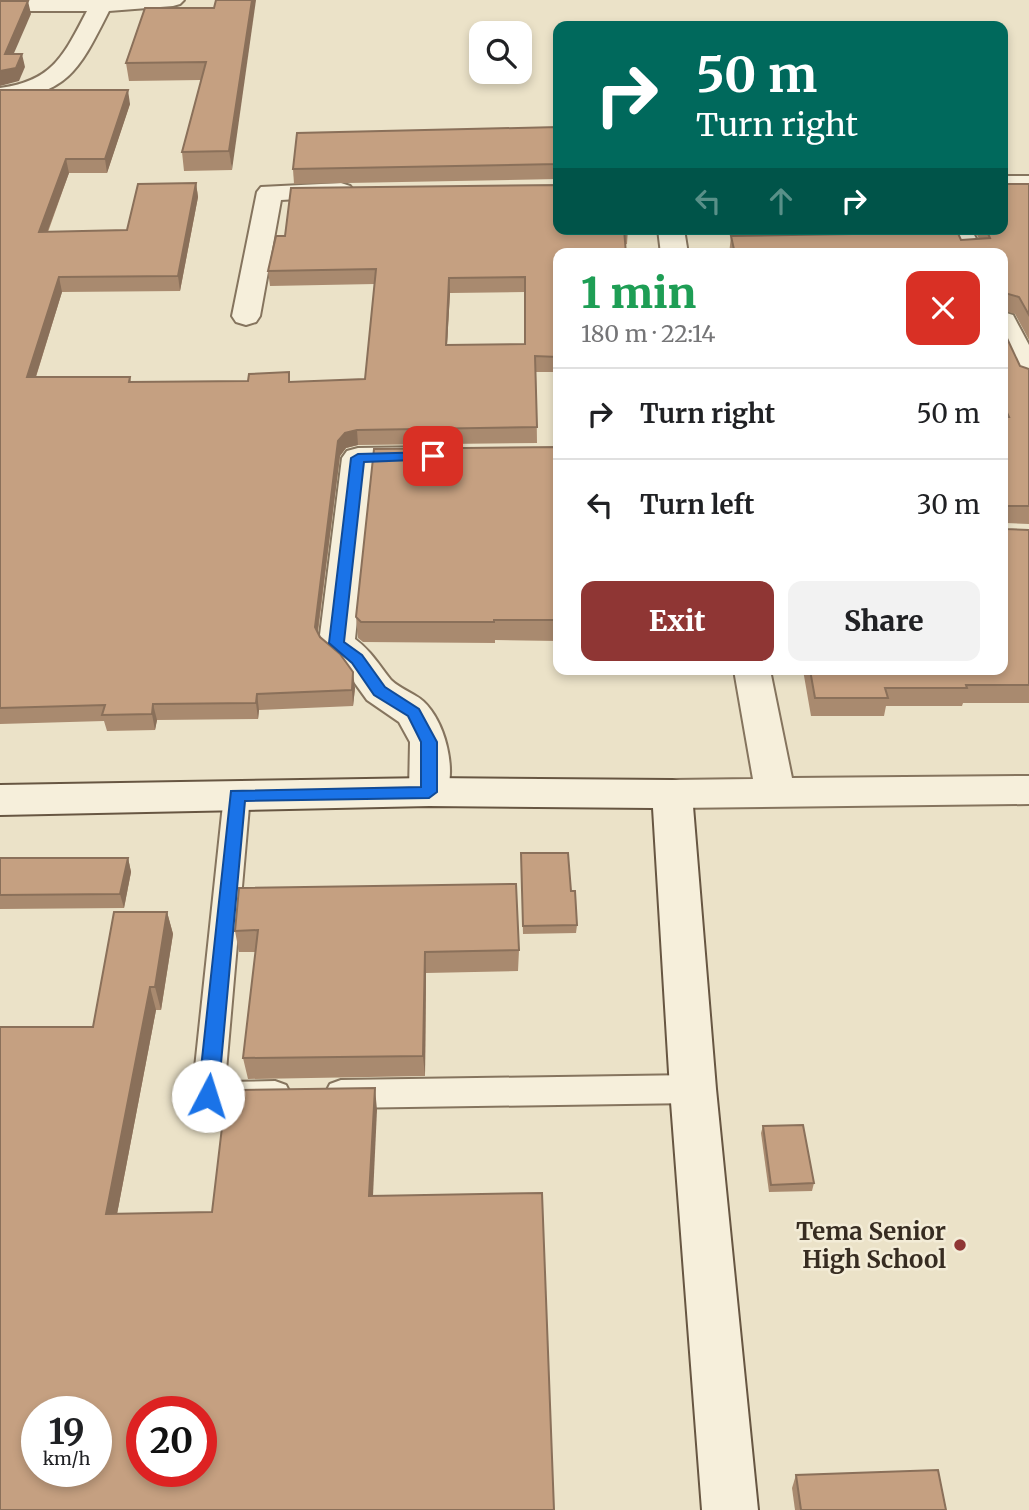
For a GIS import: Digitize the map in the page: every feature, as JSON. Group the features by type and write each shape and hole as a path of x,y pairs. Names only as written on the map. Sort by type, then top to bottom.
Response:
{"street":[{"path":"0,5 101,5 173,0"},
{"path":"0,95 25,92 47,83 66,69 101,5"},
{"path":"1008,184 1029,184"},
{"path":"246,316 270,192 366,191"},
{"path":"1008,332 1029,376"},
{"path":"429,792 429,742 413,713 380,691 357,659 337,643 358,458 451,456"},
{"path":"753,675 775,793"},
{"path":"0,800 429,792 672,794 1029,790"},
{"path":"672,794 693,1089 730,1510"}],"lane":[{"path":"237,795 208,1096 693,1089"}],"building":[{"path":"216,0 252,0 229,151 182,152 206,62 126,63 145,8 214,8"},
{"path":"0,1 28,1 5,54 22,54 16,68 0,71"},
{"path":"0,90 128,90 105,159 66,159 39,232 127,230 138,184 196,183 178,276 59,277 27,377 130,377 129,382 248,381 249,374 289,372 289,382 365,379 376,269 268,271 276,236 285,236 291,188 553,185 553,235 624,235 626,248 553,248 553,357 535,356 537,427 357,430 345,433 338,441 315,627 320,637 340,654 353,672 352,690 257,694 256,703 153,704 152,714 102,715 105,705 0,708","holes":["525,277 525,344 446,345 449,278"]},
{"path":"553,127 553,164 293,169 297,133"},
{"path":"1008,184 1029,184 1029,315 1019,297 1008,294 1008,248 734,248 731,236 959,235 961,240 990,238 989,235 1008,235"},
{"path":"1008,340 1020,366 1029,369 1029,506 1008,506"},
{"path":"553,447 553,620 361,622 356,617 374,449"},
{"path":"1008,529 1029,530 1029,685 885,688 888,698 815,698 811,675 1008,675"},
{"path":"521,853 568,853 571,891 575,891 577,925 523,926"},
{"path":"0,858 128,858 120,894 0,895"},
{"path":"516,884 519,950 425,952 423,1056 243,1058 258,930 235,931 239,888"},
{"path":"114,912 167,912 155,987 150,987 106,1214 212,1212 225,1102 238,1102 239,1090 375,1088 369,1196 542,1193 554,1510 0,1510 0,1027 93,1027"},
{"path":"803,1125 814,1183 771,1185 763,1126"},
{"path":"938,1470 946,1510 801,1510 796,1475"}],"place":[{"name":"Tema Senior High School","path":"960,1245"}],"route":[{"path":"208,1096 237,795 429,792 429,742 413,713 380,691 357,659 337,643 358,458 433,456"}]}
